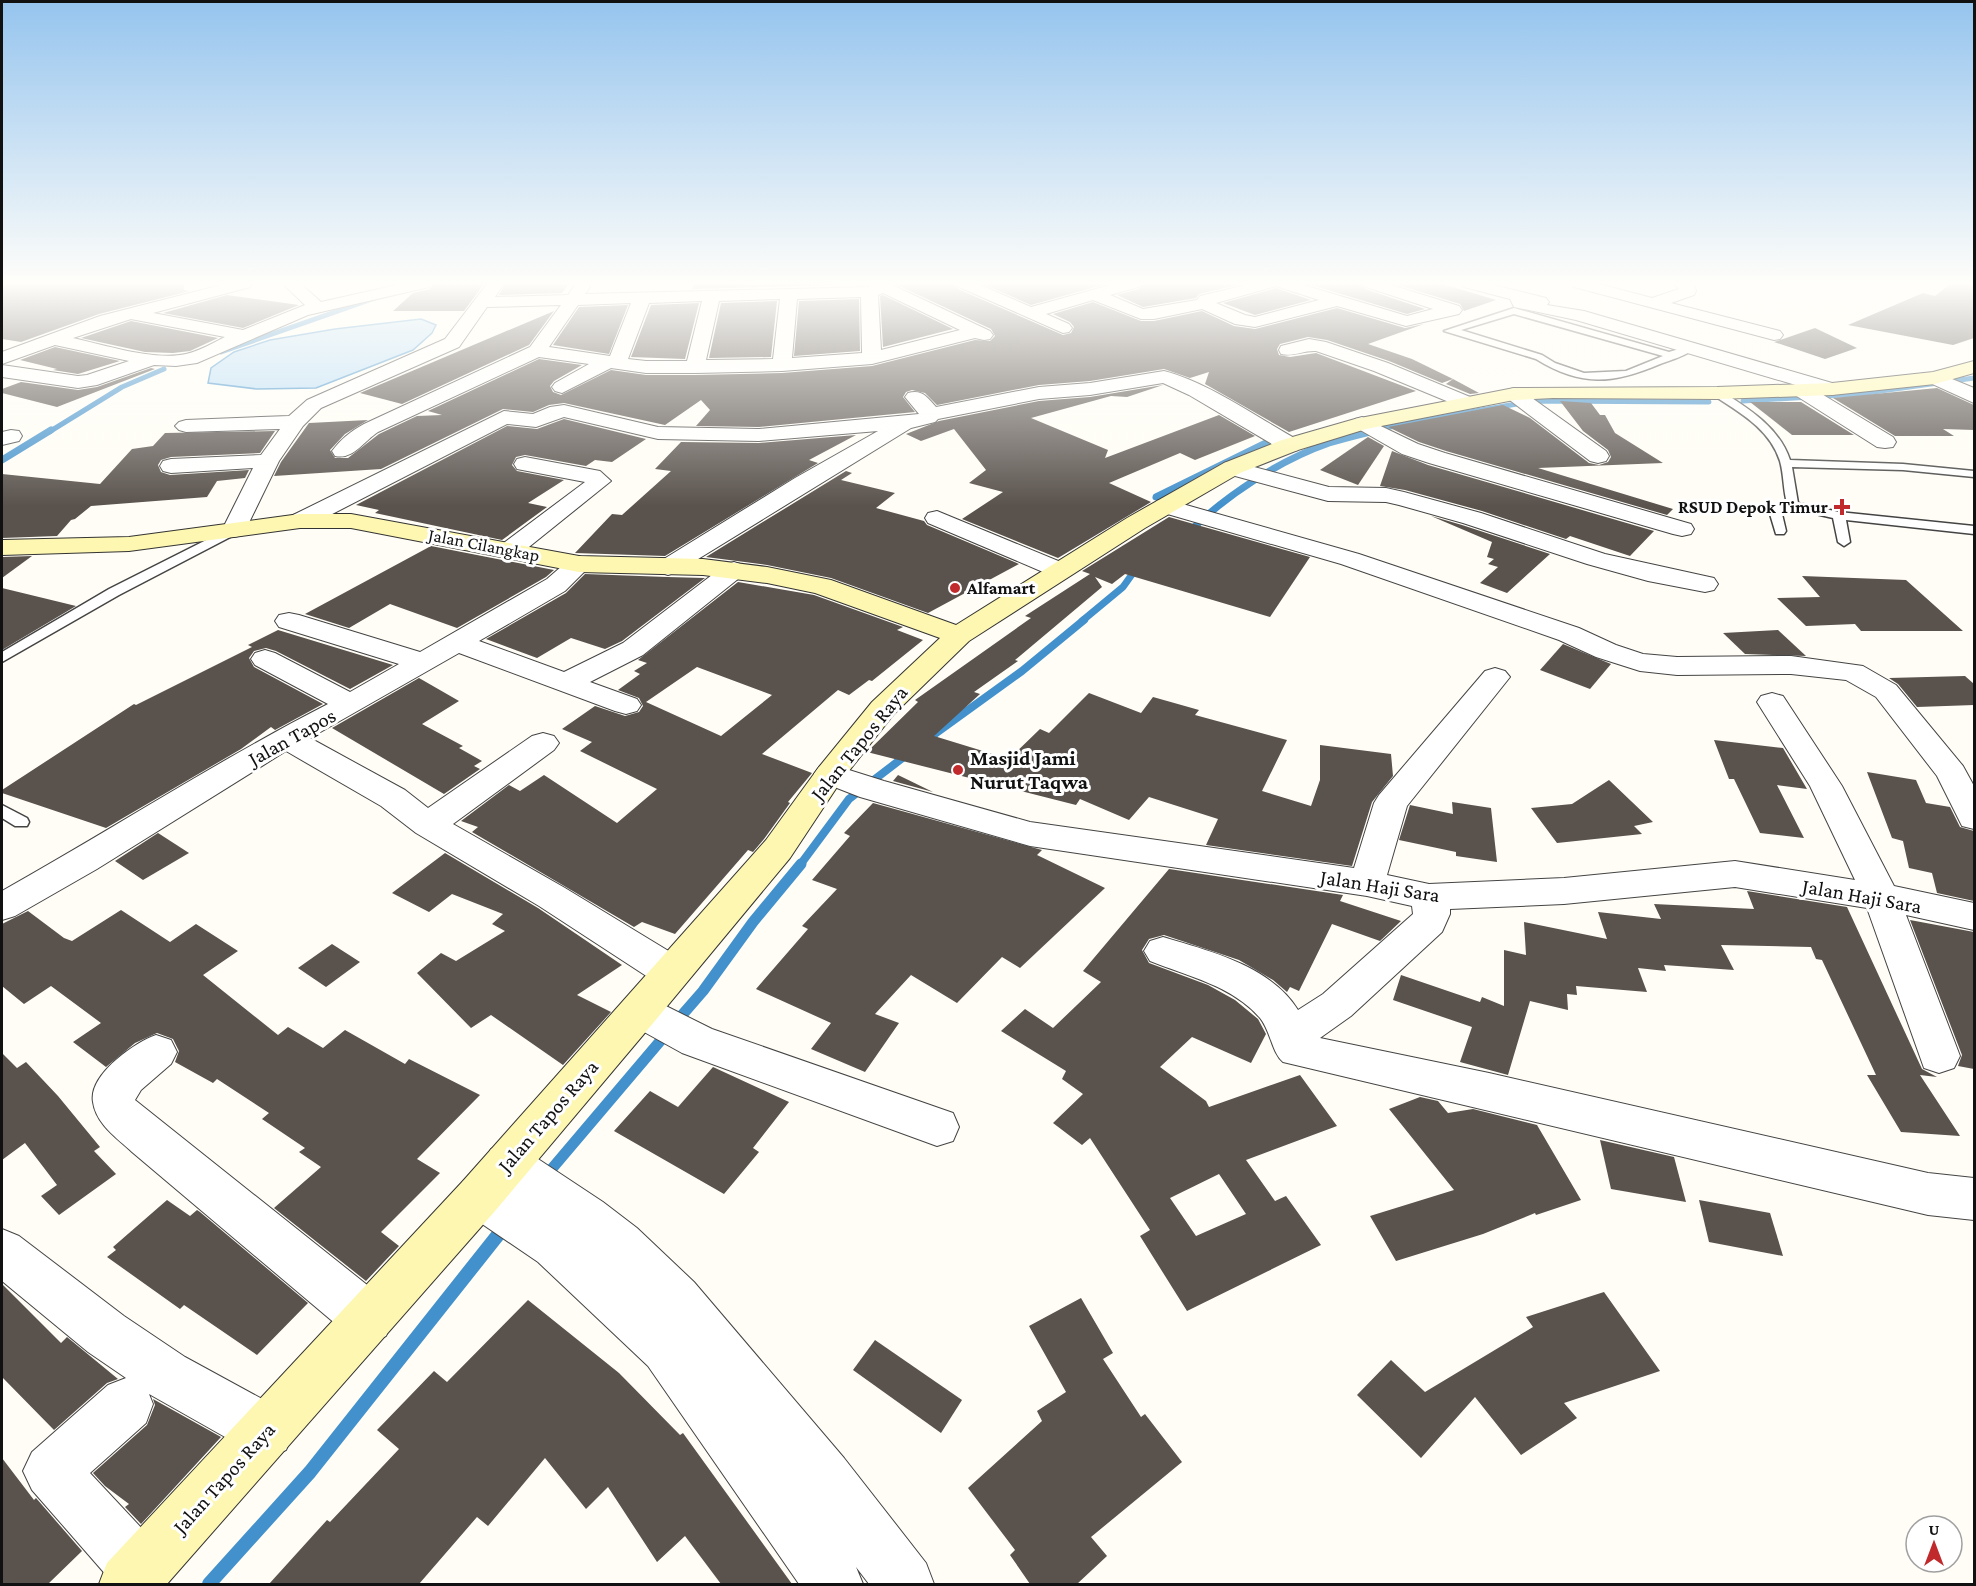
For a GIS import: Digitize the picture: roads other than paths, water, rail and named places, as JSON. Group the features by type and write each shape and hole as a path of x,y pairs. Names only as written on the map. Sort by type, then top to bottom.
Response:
{"main road":[{"name":"Jalan Tapos Raya","path":"135,1578 368,1318 531,1205 668,1025 671,972 778,849 850,781 883,708 959,635 1059,570 1165,506 1250,473 1290,445 1371,428 1468,403 1610,393 1817,394 1939,379 1974,367"},
{"name":"Jalan Cilangkap","path":"2,547 129,544 300,521 351,521 579,564 734,570 822,586 959,635"}],"street":[{"path":"149,358 171,361 192,358"},
{"path":"234,530 268,461 295,422 314,404 417,358"},
{"path":"343,451 356,437 371,428 522,358"},
{"path":"585,358 646,367 695,367 782,365 872,358"},
{"path":"562,387 612,362 614,358"},
{"path":"695,367 697,358"},
{"path":"782,365 783,358"},
{"path":"1354,358 1468,403"},
{"path":"1715,358 1817,394 1885,442"},
{"path":"2,371 78,382 90,381 154,359"},
{"path":"300,521 504,417 536,421 557,411 658,434 759,435 909,422 928,418 931,414 1039,393 1090,389 1164,377 1177,381 1232,410 1290,445"},
{"path":"1939,379 1970,394"},
{"path":"915,398 931,414"},
{"path":"1522,399 1598,456"},
{"path":"186,426 295,422"},
{"path":"668,567 803,483 909,422"},
{"path":"1371,428 1437,458 1682,529"},
{"path":"171,466 268,461"},
{"path":"510,550 600,481 592,476 525,464"},
{"path":"1250,473 1335,495 1386,495 1404,499 1472,518 1596,559 1648,573 1705,584"},
{"path":"1165,506 1350,559 1640,662 1677,666 1791,665 1853,672 1886,691 1952,773 1974,818"},
{"path":"937,518 1059,570"},
{"name":"Jalan Tapos","path":"2,907 85,860 286,738 351,704 556,585 579,564"},
{"path":"567,682 633,650 734,570"},
{"path":"289,621 423,662"},
{"path":"458,643 626,705"},
{"path":"265,659 351,704"},
{"path":"1367,883 1391,803 1495,677"},
{"path":"1772,702 1826,786 1881,897 1940,1056"},
{"path":"286,738 393,798 428,825 552,897 671,972"},
{"path":"428,825 543,743"},
{"name":"Jalan Haji Sara","path":"850,781 1030,834 1367,883 1429,897 1564,891 1735,874 1881,897 1974,916"},
{"path":"1292,1035 1337,1005 1429,922 1432,914 1429,897"},
{"path":"1163,951 1233,978 1254,989 1277,1010 1292,1035 1292,1043 1298,1050 1489,1091 1928,1194 1974,1199"},
{"path":"668,1025 937,1127"},
{"path":"156,1052 119,1083 114,1095 115,1108 148,1138 368,1318"},
{"path":"531,1205 640,1293 666,1348 834,1584"},
{"path":"2,1252 106,1334 167,1375 267,1431"},
{"path":"640,1293 677,1299 824,1478 905,1584"},
{"path":"127,1404 51,1471 135,1578"}],"lane":[{"path":"1541,358 1552,365 1583,376 1602,377 1628,374 1664,358"},
{"path":"1589,375 1610,393"},
{"path":"1717,393 1755,418 1778,443 1786,463 1789,493 1793,505"},
{"path":"1786,463 1903,467 1974,474"},
{"path":"1780,531 1776,514 1793,505 1839,516 1974,530"},
{"path":"1839,516 1844,542"},
{"path":"2,658 114,592 234,530"},
{"path":"2,811 21,822"}],"water":[{"path":"225,358 393,358 316,388 257,389 208,383 211,368"}],"waterway":[{"path":"49,432 122,387 164,369"},
{"path":"1743,401 1859,394 1974,378"},
{"path":"1372,432 1405,423 1534,401 1709,402"},
{"path":"2,460 51,430"},
{"path":"1189,532 1219,505 1273,469 1310,450 1378,430"},
{"path":"1165,500 1156,497 1266,443"},
{"path":"1082,621 1123,587 1138,566"},
{"path":"932,736 1022,671 1084,620"},
{"path":"800,865 849,799 909,753"},
{"path":"676,1022 703,991 753,922 801,864"},
{"path":"544,1178 667,1033"},
{"path":"209,1584 310,1472 505,1226"}],"place":[{"name":"RSUD Depok Timur","path":"1842,507"},
{"name":"Alfamart","path":"955,588"},
{"name":"Masjid Jami Nurut Taqwa","path":"958,770"}]}
